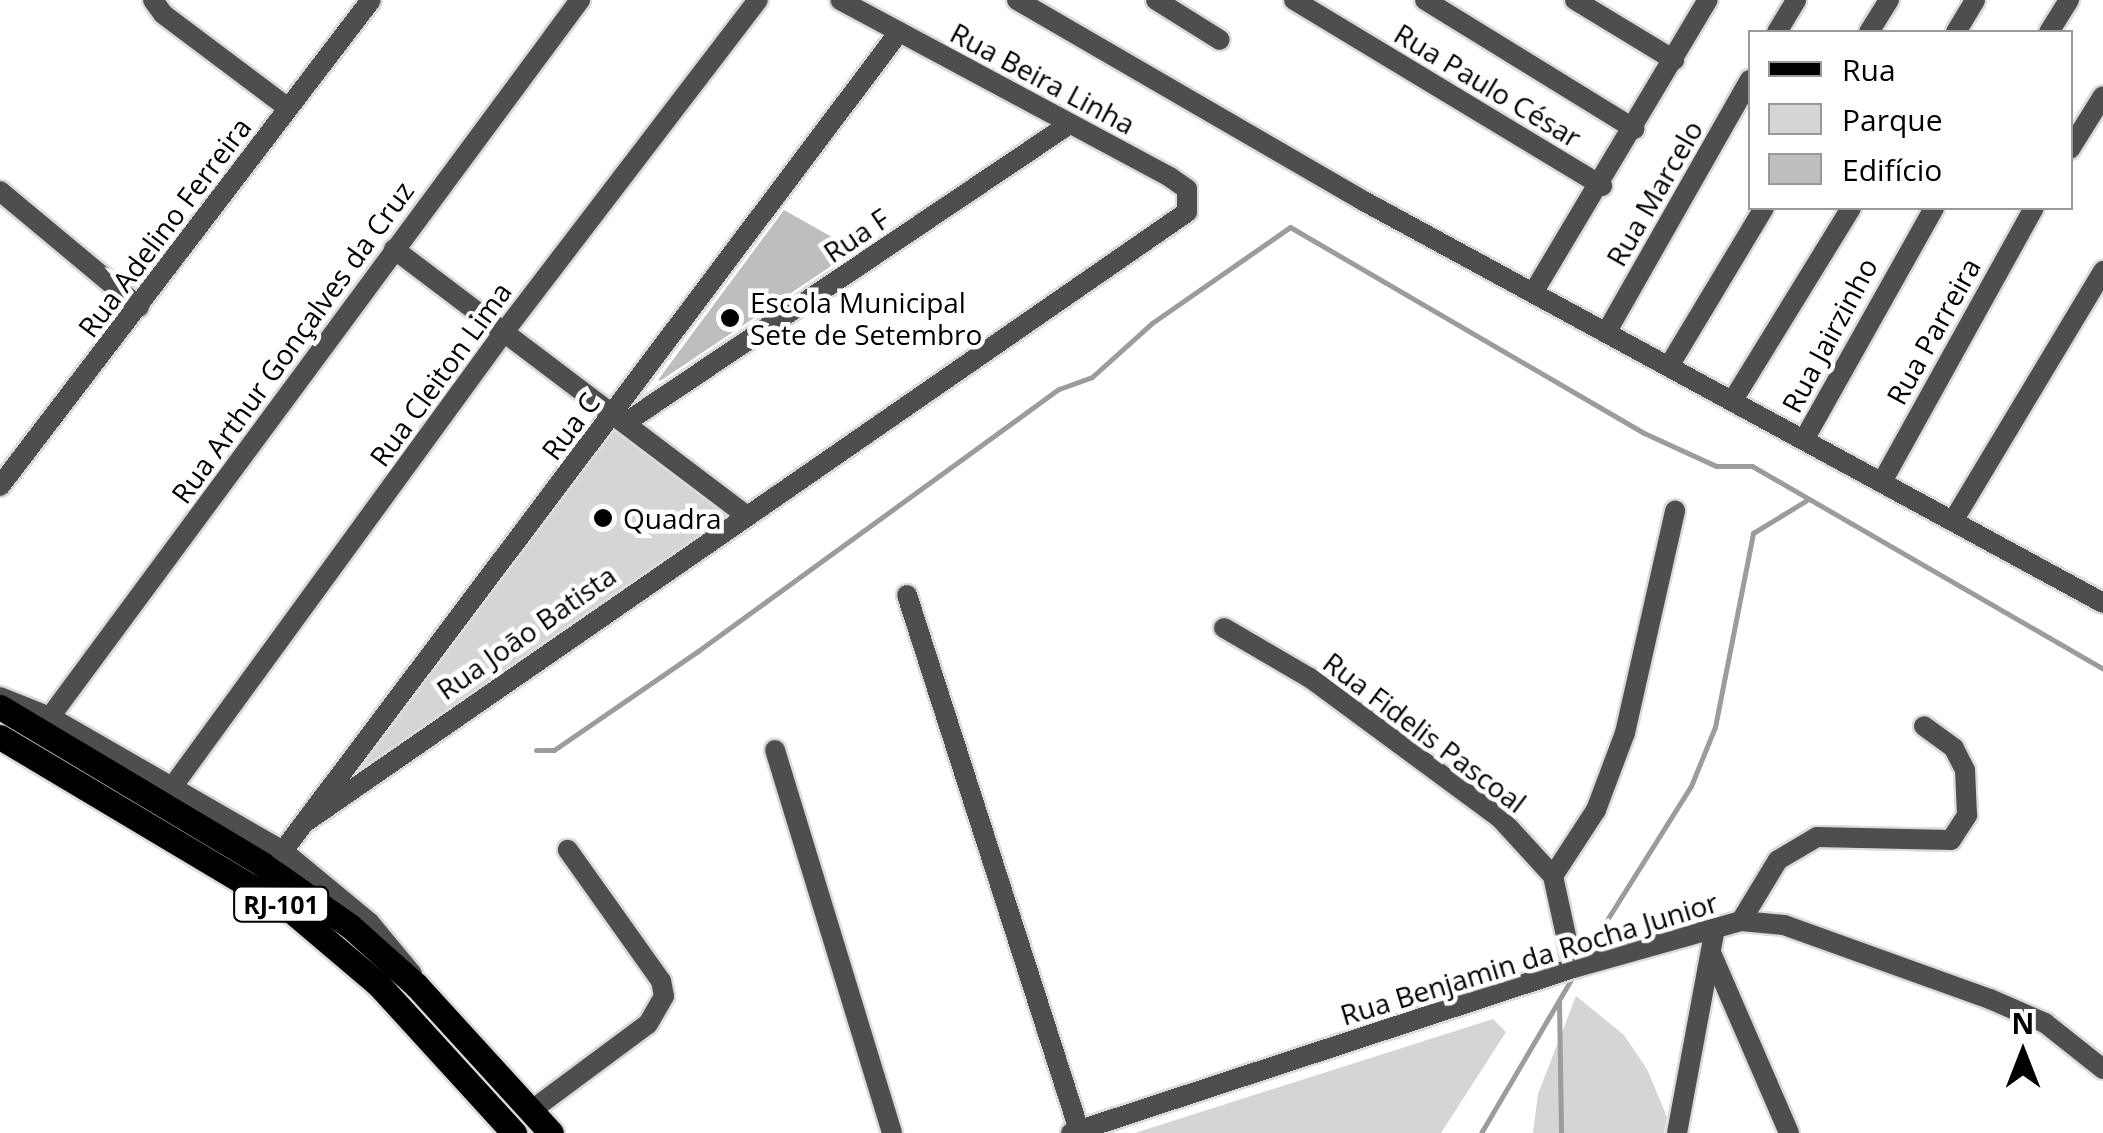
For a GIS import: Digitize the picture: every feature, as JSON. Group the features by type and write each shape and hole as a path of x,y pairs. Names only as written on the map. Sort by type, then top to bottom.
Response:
{"main road":[{"name":"RJ-101","path":"0,707 262,864 350,926 416,985 551,1133"},
{"name":"RJ-101","path":"0,737 293,912 378,984 514,1133"}],"street":[{"path":"153,0 163,14 288,108"},
{"name":"Rua Adelino Ferreira","path":"0,486 371,0"},
{"name":"Rua Arthur Gonçalves da Cruz","path":"50,717 580,0"},
{"name":"Rua Cleiton Lima","path":"173,786 501,336 758,0"},
{"name":"Rua Beira Linha","path":"840,0 1187,190 1190,204 1176,221"},
{"path":"1017,0 1533,293 2103,603"},
{"path":"1156,0 1220,40"},
{"name":"Rua Paulo César","path":"1294,0 1602,186"},
{"path":"1425,0 1635,129"},
{"path":"1574,0 1674,60"},
{"path":"1533,293 1602,186 1708,0"},
{"path":"1779,30 1796,0"},
{"path":"1870,30 1889,0"},
{"path":"1957,30 1975,0"},
{"path":"2050,30 2068,0"},
{"name":"Rua C","path":"282,851 619,419 898,32"},
{"name":"Rua Marcelo","path":"1606,333 1748,84"},
{"path":"2073,144 2103,96"},
{"name":"Rua F","path":"619,419 1068,124"},
{"path":"0,190 139,308"},
{"path":"1669,366 1763,210"},
{"path":"1733,400 1850,210"},
{"name":"Rua Jairzinho","path":"1804,438 1933,210"},
{"name":"Rua Parreira","path":"1882,482 2033,210"},
{"name":"Rua Joāo Batista","path":"307,822 745,514 1176,221"},
{"path":"394,249 501,336 745,514"},
{"path":"1953,521 2103,271"},
{"path":"1573,968 1553,876 1596,810 1620,747 1676,511"},
{"path":"907,595 1075,1132"},
{"name":"Rua Fidelis Pascoal","path":"1224,628 1310,678 1471,793 1553,876"},
{"path":"0,697 50,717 282,851 370,922 396,949 416,985"},
{"path":"1741,921 1778,860 1817,838 1951,840 1967,816 1965,770 1954,748 1924,726"},
{"path":"775,750 892,1133"},
{"path":"532,1110 648,1024 664,996 661,981 568,850"},
{"name":"Rua Benjamin da Rocha Junior","path":"1075,1132 1573,968 1741,921 1784,925 1990,999 2045,1023 2103,1068"},
{"path":"1678,1133 1715,928"},
{"path":"1711,954 1788,1133"}],"green space":[{"path":"614,422 742,515 323,801"},
{"path":"1576,996 1624,1035 1647,1069 1667,1117 1664,1133 1533,1133 1538,1094"},
{"path":"1493,1019 1506,1032 1441,1133 1135,1133"}],"building":[{"name":"Escola Municipal Sete de Setembro","path":"784,210 855,250 658,380"}],"waterway":[{"path":"536,750 554,750 698,651 1059,389 1092,377 1152,323 1290,227 1644,433 1716,466 1752,466 2103,669"},
{"path":"1600,931 1691,786 1715,727 1753,533 1807,500"},
{"path":"1481,1133 1573,976"},
{"path":"1559,1001 1561,1133"}],"place":[{"name":"Escola Municipal Sete de Setembro","path":"730,318"},
{"name":"Quadra","path":"603,518"}]}
